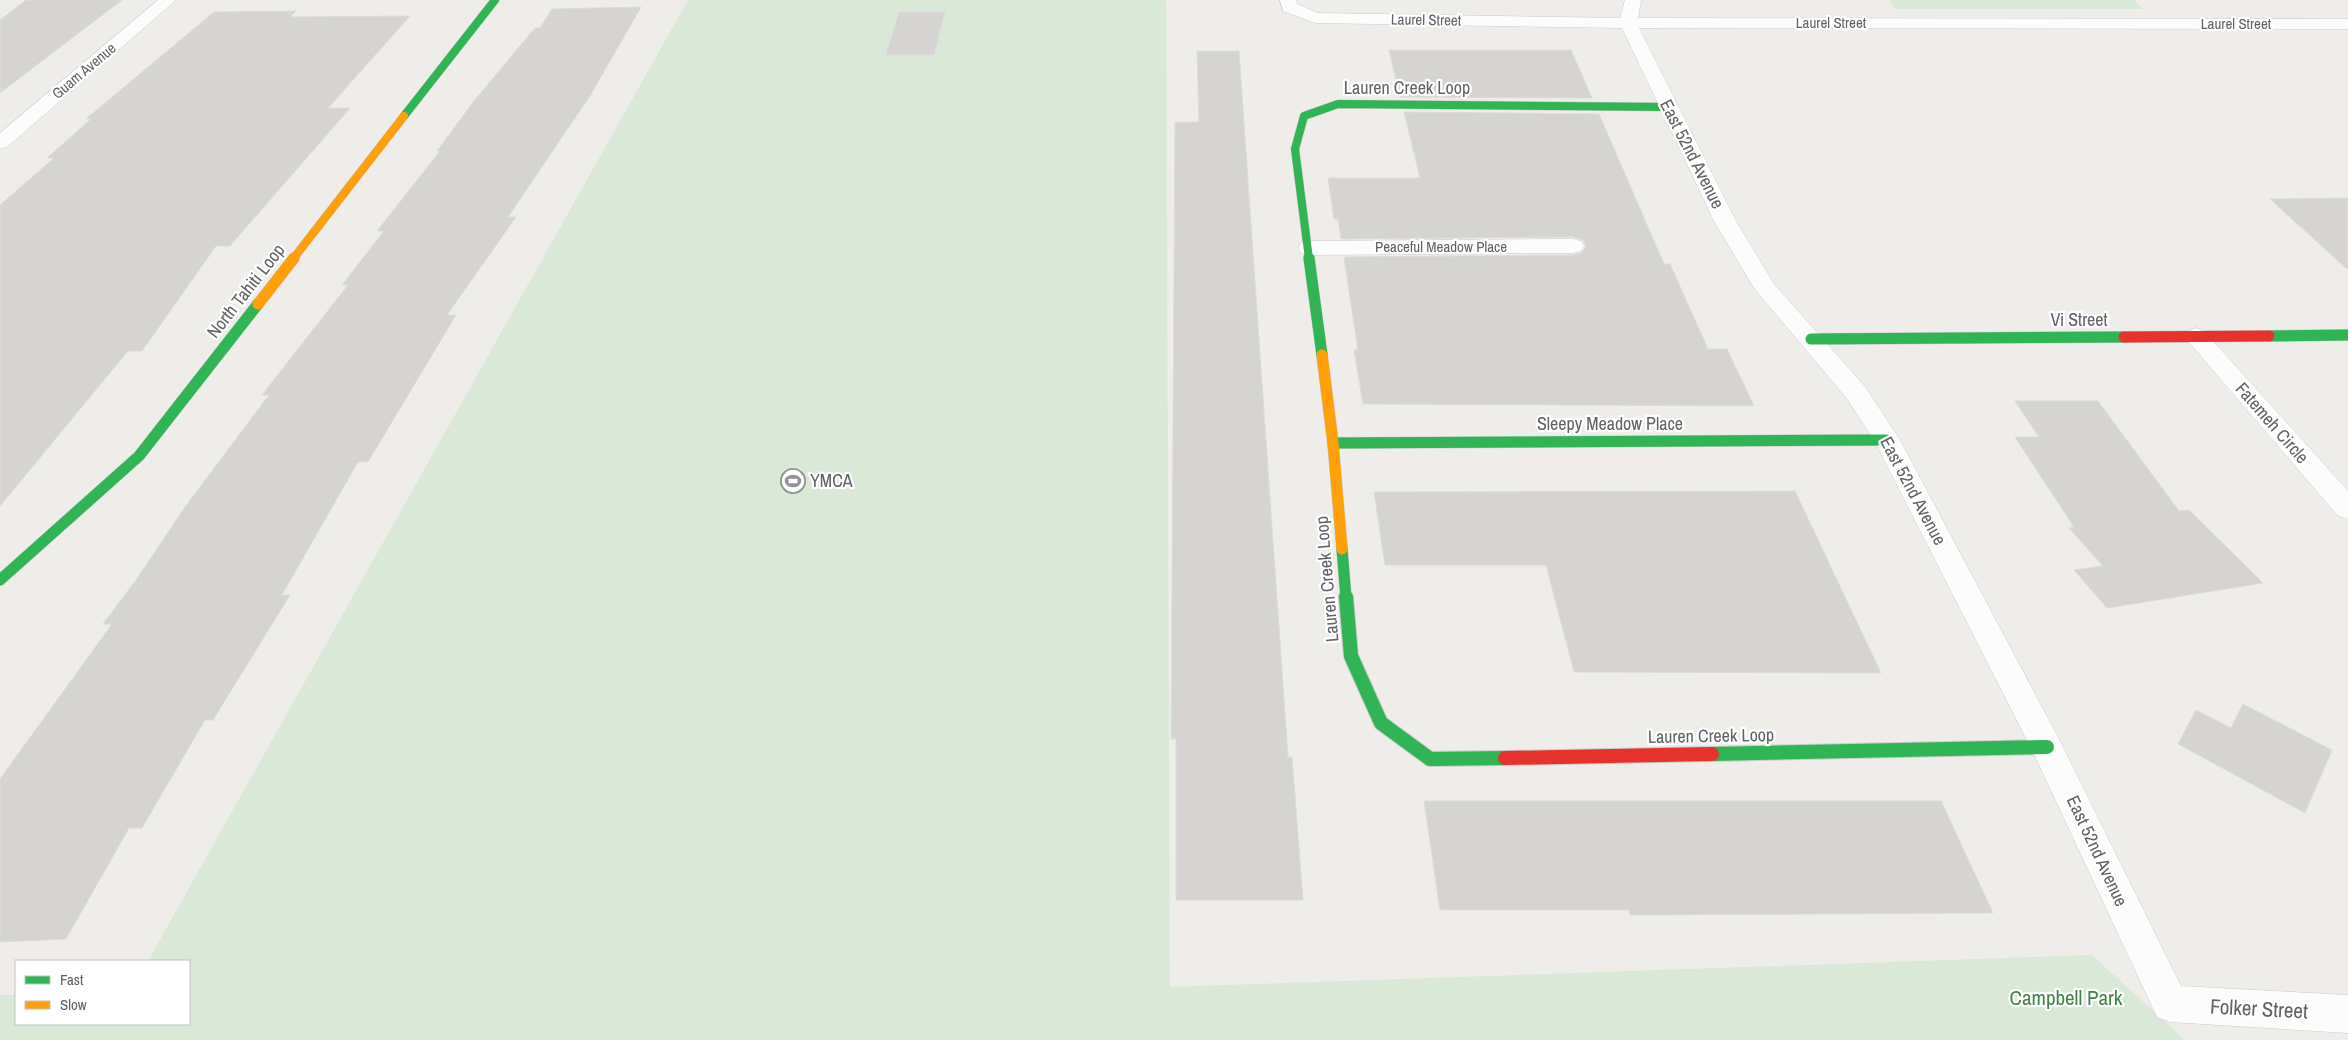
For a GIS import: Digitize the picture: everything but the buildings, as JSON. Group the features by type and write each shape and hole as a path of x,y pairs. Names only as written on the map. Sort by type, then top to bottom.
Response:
{"street":[{"name":"Guam Avenue","path":"0,142 168,0"},
{"name":"North Tahiti Loop","path":"0,580 139,456 495,0"},
{"name":"Laurel Street","path":"1288,0 1289,6 1315,18 1630,12 2348,24"},
{"name":"East 52nd Avenue","path":"1630,12 1668,107 1726,221 1765,288 1857,394 1887,440 2047,747 2170,1004"},
{"name":"Lauren Creek Loop","path":"1668,107 1338,104 1304,116 1295,149 1333,443 1351,656 1381,723 1430,759 2047,747"},
{"name":"Peaceful Meadow Place","path":"1309,248 1573,246"},
{"name":"Vi Street","path":"1811,339 2348,335"},
{"name":"Fatemeh Circle","path":"2196,336 2348,509"},
{"name":"Sleepy Meadow Place","path":"1333,443 1887,440"},
{"name":"Folker Street","path":"2170,1004 2348,1014"}],"green space":[{"name":"YMCA","path":"688,0 1166,0 1170,987 2092,955 2185,1040 0,1040 0,995 15,995 15,1025 190,1025 190,960 149,960"},
{"path":"1889,0 2134,0 2143,9 1895,9"}],"traffic: fast":[{"path":"404,116 495,0"},
{"path":"1322,355 1295,149 1304,116 1338,104 1668,107"},
{"path":"0,580 139,456 258,304"},
{"path":"2269,336 2348,335"},
{"path":"1811,339 2124,337"},
{"path":"1333,443 1887,440"},
{"path":"1342,549 1351,656 1381,723 1430,759 1505,758"},
{"path":"1712,754 2047,747"}],"traffic: slow":[{"path":"258,304 404,116"},
{"path":"1322,355 1333,443 1342,549"}],"traffic: jam":[{"path":"2124,337 2269,336"},
{"path":"1505,758 1712,754"}],"place":[{"name":"YMCA","path":"793,481"}],"park label":[{"name":"Campbell Park","path":"2066,998"}]}
